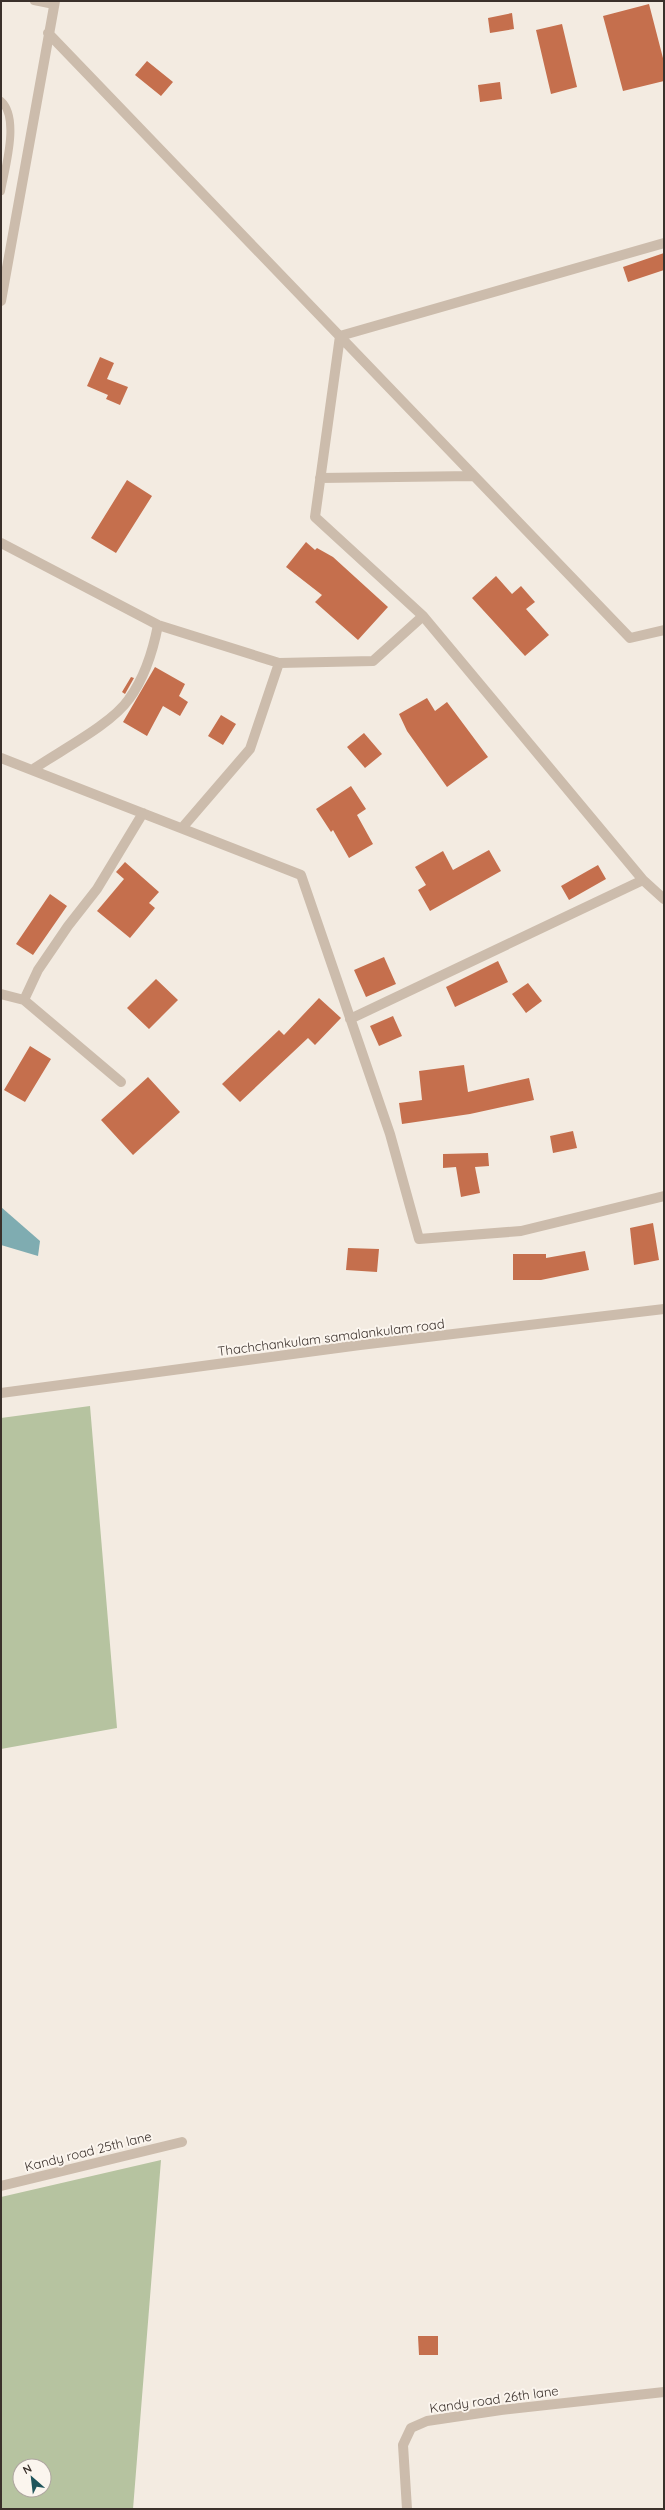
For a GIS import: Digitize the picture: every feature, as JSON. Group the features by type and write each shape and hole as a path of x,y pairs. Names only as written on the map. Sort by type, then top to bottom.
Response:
{"street":[{"path":"1,301 48,33 55,3"},
{"path":"48,33 630,638 664,630"},
{"path":"340,336 664,243"},
{"path":"340,336 315,517 423,616 643,880 664,899"},
{"path":"320,478 474,476"},
{"path":"1,543 158,625 279,663 373,661 423,616"},
{"path":"32,770 114,714 129,700 142,676 153,649 158,625"},
{"path":"182,828 250,749 279,663"},
{"path":"1,758 301,875 390,1134 419,1239 521,1231 664,1196"},
{"path":"24,1000 38,970 68,926 97,889 143,813"},
{"path":"350,1019 643,880"},
{"path":"1,994 24,1000 120,1082"},
{"name":"Thachchankulam samalankulam road","path":"1,1393 360,1345 664,1309"},
{"name":"Kandy road 25th lane","path":"1,2186 182,2142"},
{"name":"Kandy road 26th lane","path":"407,2509 403,2445 411,2428 427,2421 501,2410 664,2392"}],"lane":[{"path":"34,1 55,3"},
{"path":"1,101 6,105 12,132 1,190"}],"green space":[{"path":"90,1406 117,1728 1,1749 1,1418"},
{"path":"161,2160 133,2509 1,2509 1,2197"}],"water":[{"path":"1,1207 40,1241 38,1256 1,1245"}],"building":[{"path":"649,4 664,62 664,81 623,91 603,16"},
{"path":"512,13 514,29 490,33 488,18"},
{"path":"562,24 577,87 551,94 536,30"},
{"path":"147,61 173,82 161,96 135,75"},
{"path":"500,82 502,99 480,102 478,85"},
{"path":"664,253 664,270 628,282 623,267"},
{"path":"100,357 114,363 107,379 128,387 120,405 106,399 108,395 87,386"},
{"path":"127,480 152,496 116,553 91,538"},
{"path":"306,542 315,550 317,548 333,557 388,607 358,640 315,602 322,595 286,567"},
{"path":"496,576 512,594 521,586 535,602 526,609 549,635 525,656 472,598"},
{"path":"155,667 185,684 179,696 188,702 180,716 163,706 147,736 123,722"},
{"path":"131,677 134,678 125,694 122,692"},
{"path":"427,698 435,711 447,702 488,757 447,787 407,731 399,714"},
{"path":"221,715 236,724 223,745 208,736"},
{"path":"364,733 382,754 365,768 347,747"},
{"path":"351,786 366,809 357,815 373,844 349,858 333,830 331,832 316,809"},
{"path":"489,850 501,871 430,911 418,890 426,885 415,867 443,851 453,870"},
{"path":"125,862 159,892 149,903 155,908 130,938 97,911 124,879 116,872"},
{"path":"598,865 606,879 569,900 561,886"},
{"path":"50,894 67,906 33,955 16,944"},
{"path":"384,957 396,984 366,997 354,970"},
{"path":"498,961 508,982 455,1007 446,987"},
{"path":"156,979 178,1000 149,1029 127,1008"},
{"path":"528,983 542,1001 526,1013 512,994"},
{"path":"319,998 341,1018 315,1045 308,1038 240,1102 222,1084 279,1030 284,1035"},
{"path":"393,1016 402,1036 379,1046 370,1026"},
{"path":"30,1046 51,1059 25,1102 4,1090"},
{"path":"464,1065 468,1092 529,1078 534,1100 470,1114 402,1124 399,1103 422,1100 419,1071"},
{"path":"148,1077 180,1112 133,1155 101,1120"},
{"path":"573,1131 577,1148 553,1153 550,1136"},
{"path":"488,1153 489,1166 475,1167 480,1193 461,1197 456,1167 443,1168 443,1154"},
{"path":"653,1223 659,1260 634,1265 630,1228"},
{"path":"348,1248 379,1249 377,1272 346,1270"},
{"path":"585,1251 589,1270 541,1280 513,1280 513,1254 546,1254 546,1258"},
{"path":"418,2336 438,2336 438,2355 419,2355"}]}
